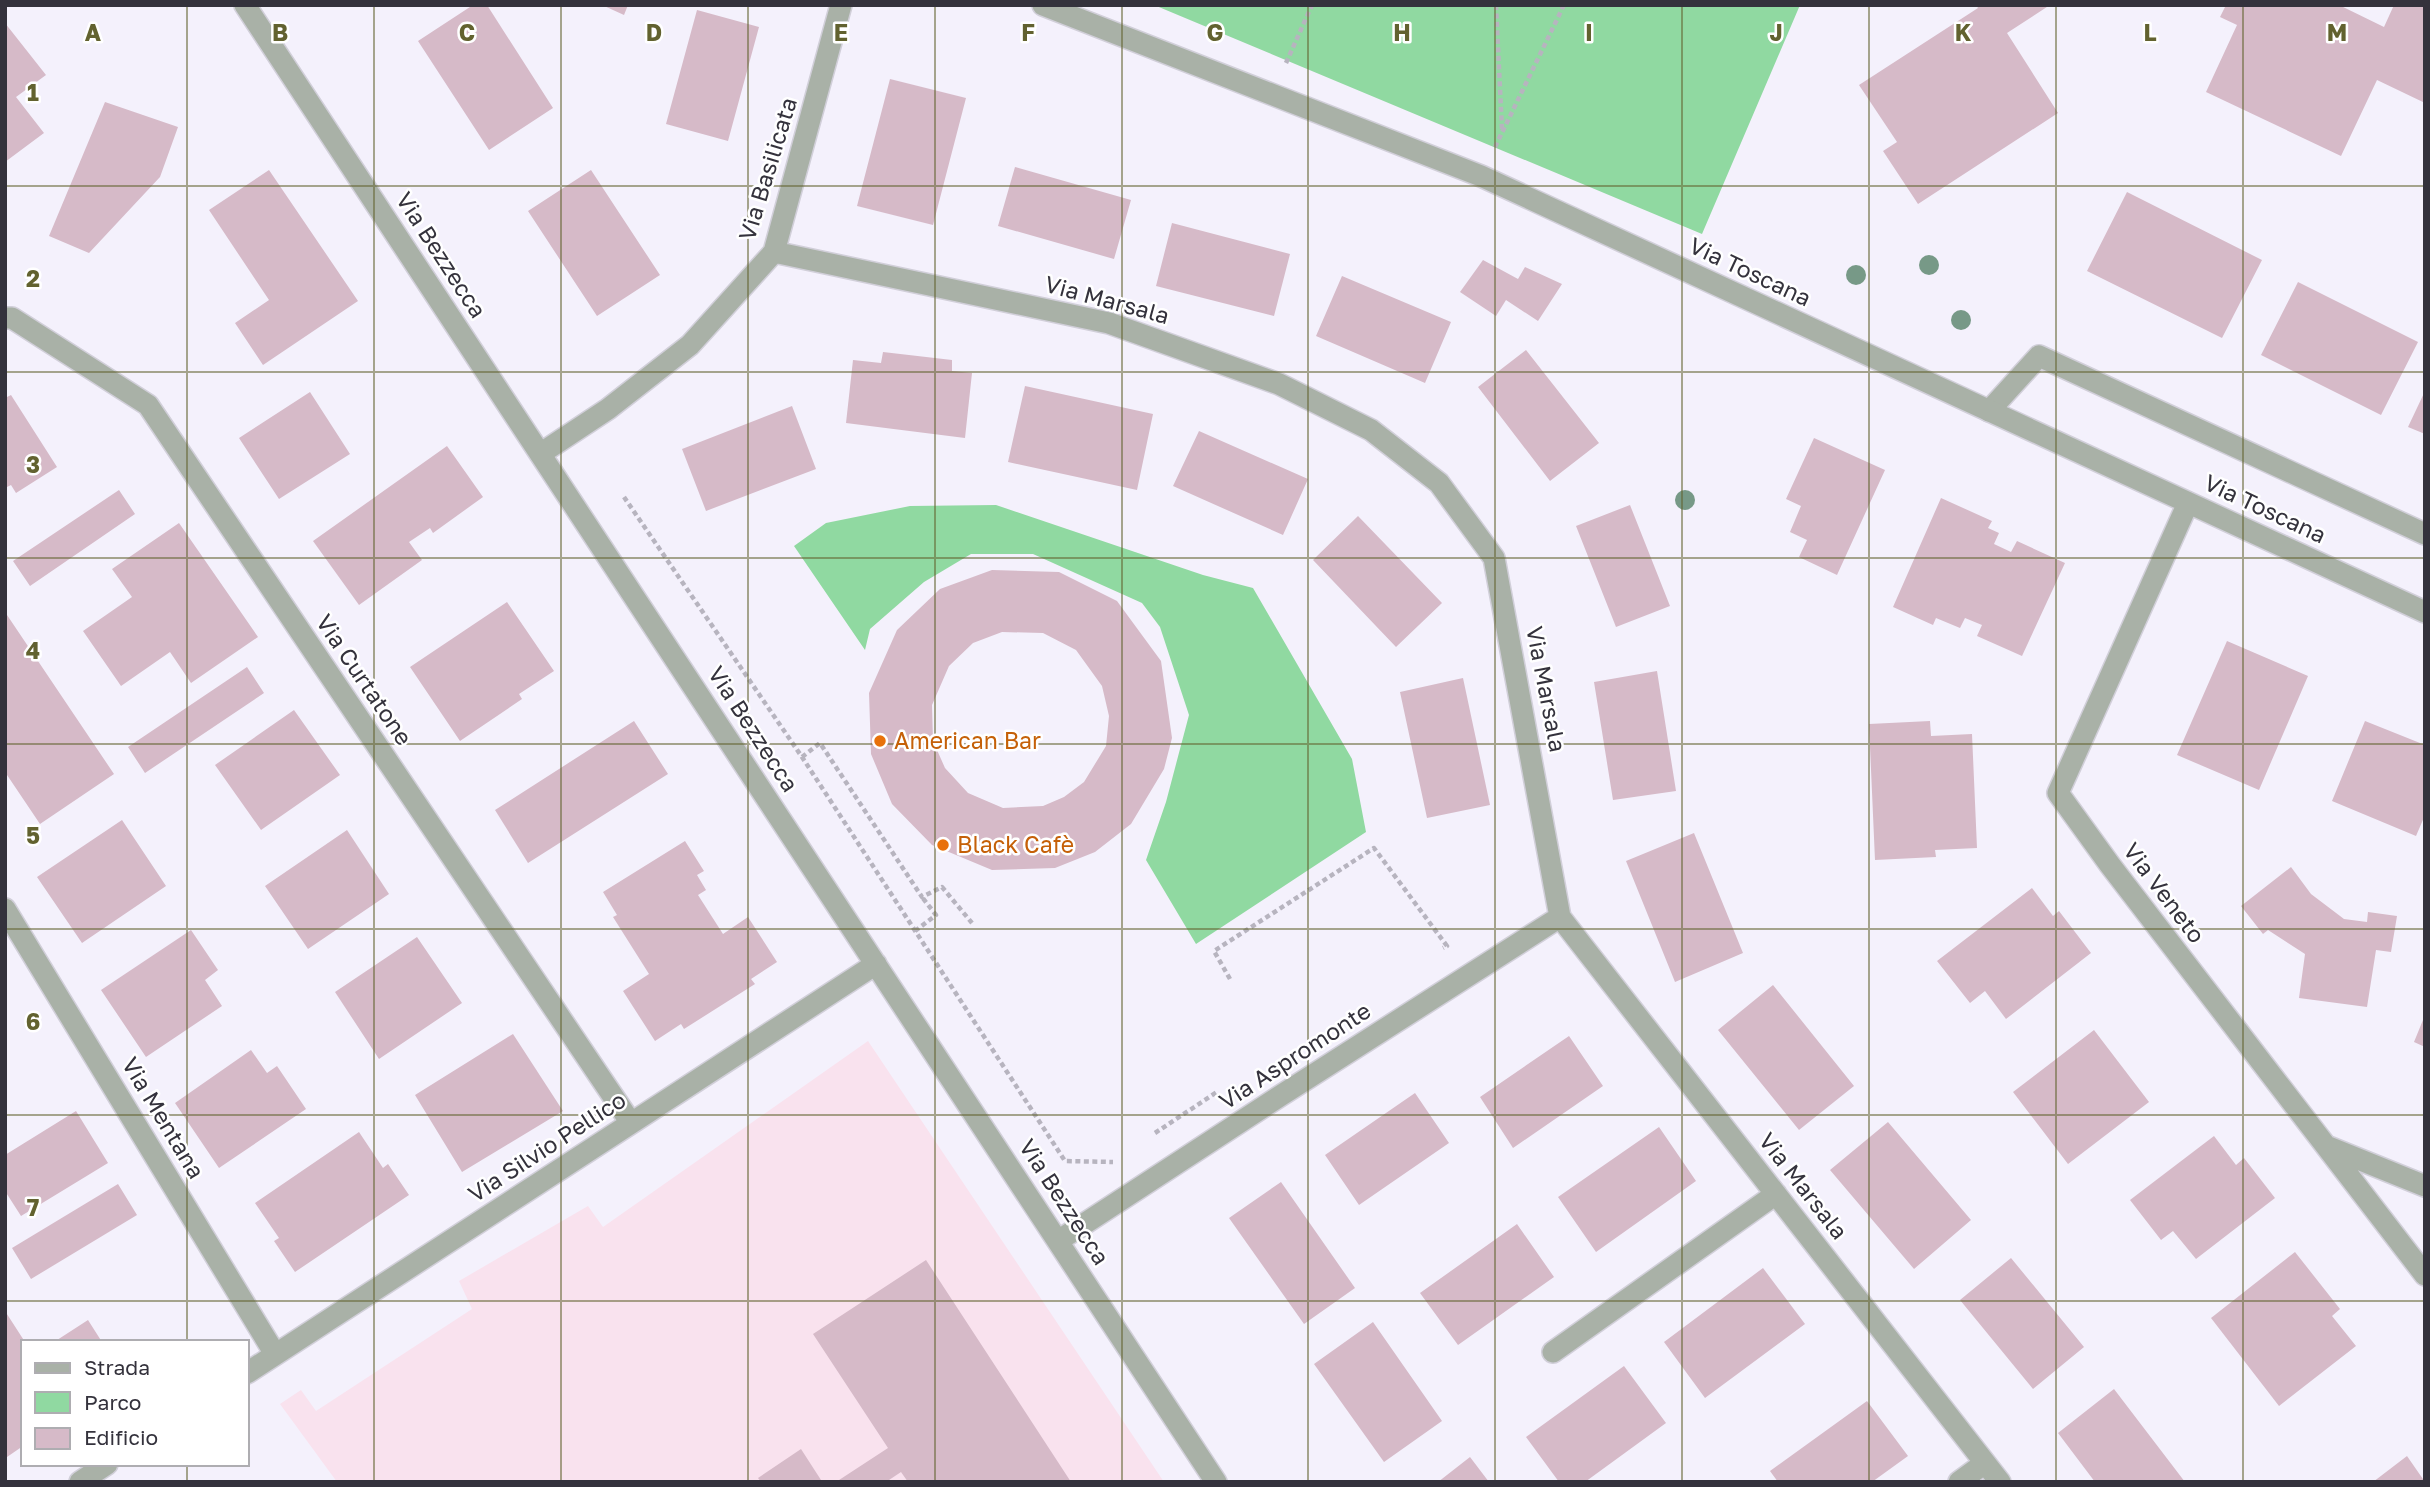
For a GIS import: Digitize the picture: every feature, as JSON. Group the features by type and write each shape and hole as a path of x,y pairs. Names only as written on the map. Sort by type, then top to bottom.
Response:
{"street":[{"name":"Via Bezzecca","path":"245,5 1216,1482"},
{"name":"Via Basilicata","path":"540,454 608,409 690,345 774,252 841,5"},
{"name":"Via Toscana","path":"1043,5 1481,176 2425,612"},
{"name":"Via Marsala","path":"774,252 1122,328 1279,384 1371,430 1439,483 1494,558 1560,917 2000,1482"},
{"name":"Via Curtatone","path":"5,318 12,318 148,405 631,1124"},
{"path":"1989,411 2039,356 2425,534"},
{"name":"Via Veneto","path":"2188,503 2058,793 2110,865 2425,1275"},
{"name":"Via Mentana","path":"5,909 275,1354"},
{"name":"Via Aspromonte","path":"1058,1241 1560,917"},
{"name":"Via Silvio Pellico","path":"248,1372 876,964"},
{"path":"2323,1144 2425,1186"},
{"path":"1553,1352 1776,1194"},
{"path":"1959,1482 1985,1463"},
{"path":"80,1482 104,1466"}],"path":[{"path":"1270,95 1312,5"},
{"path":"1496,5 1502,133"},
{"path":"1481,176 1564,5"},
{"path":"624,497 802,757 1065,1161 1112,1163 1122,1156"},
{"path":"802,757 820,743 936,915 915,930"},
{"path":"1230,979 1214,951 1374,848 1447,946 1436,953"},
{"path":"922,897 942,887 972,923"},
{"path":"1153,1134 1226,1087"}],"shaded area":[{"path":"868,1041 1164,1482 337,1482 280,1404 301,1390 316,1411 472,1309 459,1281 588,1206 603,1227"}],"green space":[{"path":"1154,5 1800,5 1702,234"},
{"path":"996,505 1203,575 1253,588 1352,759 1366,832 1196,944 1146,860 1166,802 1189,715 1160,627 1142,603 1033,554 971,554 924,582 870,629 865,650 794,546 826,523 910,506"}],"building":[{"path":"473,5 487,5 553,108 489,150 418,41"},
{"path":"602,5 628,5 624,15"},
{"path":"1976,5 2050,5 2007,33 2058,113 1918,204 1883,151 1897,142 1859,85 1978,8"},
{"path":"2226,5 2339,5 2384,27 2394,5 2425,5 2425,103 2377,80 2341,156 2206,92 2237,25 2220,17"},
{"path":"697,10 759,27 728,141 666,124"},
{"path":"5,23 46,75 16,97 44,133 5,162"},
{"path":"890,79 966,98 933,225 857,206"},
{"path":"105,102 178,127 160,177 89,253 49,236"},
{"path":"1015,167 1131,200 1114,259 998,226"},
{"path":"269,170 358,301 263,365 235,323 269,300 209,210"},
{"path":"591,170 660,275 597,316 528,211"},
{"path":"2127,192 2262,260 2222,338 2087,271"},
{"path":"1172,223 1290,254 1274,316 1156,286"},
{"path":"1483,260 1518,279 1525,267 1562,284 1538,321 1506,300 1496,316 1460,292"},
{"path":"1342,276 1451,322 1425,383 1316,336"},
{"path":"2298,282 2418,342 2381,415 2261,355"},
{"path":"1526,350 1599,443 1550,481 1478,387"},
{"path":"883,352 952,360 952,371 972,373 965,438 846,423 853,360 881,363"},
{"path":"1025,386 1153,414 1137,490 1008,462"},
{"path":"2425,391 2425,434 2408,427"},
{"path":"310,392 350,454 279,499 239,438"},
{"path":"11,395 57,467 16,493 11,485 5,488 5,398"},
{"path":"792,406 816,469 706,511 682,449"},
{"path":"1199,431 1308,479 1283,535 1173,486"},
{"path":"1814,438 1885,470 1837,575 1799,557 1807,540 1790,532 1801,506 1786,499"},
{"path":"447,446 483,497 433,533 430,528 409,542 422,560 359,605 313,541"},
{"path":"119,490 135,514 30,586 13,561"},
{"path":"1941,498 1992,521 1988,528 1999,533 1994,544 2011,552 2017,541 2065,563 2022,656 1977,636 1982,625 1965,618 1960,628 1936,618 1933,625 1893,607"},
{"path":"1630,505 1670,606 1616,627 1576,526"},
{"path":"1358,516 1442,603 1396,647 1313,560"},
{"path":"179,523 258,637 191,683 170,652 121,686 83,631 132,597 112,569"},
{"path":"992,570 1059,572 1117,601 1161,661 1172,738 1164,769 1131,824 1095,852 1055,868 992,870 932,845 892,804 871,754 869,693 897,630 940,589","holes":["1002,632 1043,633 1076,650 1102,686 1109,716 1106,746 1084,782 1064,797 1043,806 1003,808 968,793 945,768 933,741 932,705 949,666 973,643"]},
{"path":"507,602 554,671 519,694 522,699 460,741 410,667"},
{"path":"5,612 114,774 40,824 5,772"},
{"path":"2227,641 2308,676 2259,790 2177,755"},
{"path":"247,667 264,693 145,773 128,747"},
{"path":"1657,671 1676,791 1613,800 1594,682"},
{"path":"1463,678 1490,805 1427,818 1400,692"},
{"path":"294,710 340,775 261,830 215,765"},
{"path":"634,721 668,774 528,863 495,810"},
{"path":"1930,721 1931,736 1972,734 1977,848 1935,850 1936,857 1875,860 1869,724"},
{"path":"2365,721 2425,745 2425,815 2416,836 2332,801"},
{"path":"122,820 166,886 82,943 37,877"},
{"path":"347,830 389,894 308,949 265,886"},
{"path":"1694,833 1743,953 1675,982 1626,861"},
{"path":"685,841 704,871 697,875 706,890 698,895 723,934 748,917 777,962 751,979 755,984 684,1029 681,1024 655,1041 623,991 649,974 613,917 617,915 603,892"},
{"path":"2291,867 2311,894 2344,919 2367,922 2368,912 2397,916 2391,952 2376,950 2367,1007 2299,998 2305,954 2268,930 2263,934 2241,906"},
{"path":"2032,888 2053,916 2059,911 2091,953 2006,1019 1985,991 1970,1003 1937,961"},
{"path":"191,930 218,970 205,980 222,1006 146,1057 101,990"},
{"path":"417,937 462,1003 379,1059 335,992"},
{"path":"1773,985 1854,1086 1799,1130 1718,1030"},
{"path":"2425,1015 2425,1047 2414,1042"},
{"path":"2094,1030 2149,1102 2068,1164 2013,1092"},
{"path":"513,1034 563,1111 462,1172 415,1095"},
{"path":"1569,1036 1603,1086 1513,1148 1480,1097"},
{"path":"251,1050 267,1073 277,1066 306,1109 219,1168 175,1103"},
{"path":"1415,1093 1449,1143 1359,1205 1325,1155"},
{"path":"76,1111 108,1163 21,1216 5,1191 5,1155"},
{"path":"1888,1122 1971,1220 1914,1269 1830,1170"},
{"path":"1659,1127 1696,1181 1596,1252 1558,1197"},
{"path":"359,1132 383,1168 388,1164 409,1195 295,1272 274,1241 279,1238 255,1203"},
{"path":"2214,1136 2236,1165 2244,1158 2275,1198 2196,1259 2173,1231 2161,1240 2130,1200"},
{"path":"1281,1182 1355,1288 1304,1324 1229,1218"},
{"path":"118,1184 137,1215 31,1279 12,1248"},
{"path":"1517,1224 1554,1277 1458,1345 1420,1293"},
{"path":"2295,1252 2340,1309 2332,1316 2356,1346 2279,1406 2211,1318"},
{"path":"2011,1258 2084,1347 2033,1389 1960,1300"},
{"path":"926,1260 1071,1482 908,1482 901,1472 886,1482 836,1482 888,1448 813,1334"},
{"path":"1763,1268 1805,1324 1705,1398 1664,1342"},
{"path":"5,1311 24,1340 21,1340 21,1447 7,1457"},
{"path":"88,1320 101,1340 57,1340"},
{"path":"1373,1322 1442,1421 1384,1462 1314,1364"},
{"path":"1624,1366 1666,1423 1585,1482 1559,1482 1526,1437"},
{"path":"2114,1389 2185,1482 2095,1482 2058,1433"},
{"path":"1867,1401 1908,1456 1872,1482 1778,1482 1770,1471"},
{"path":"801,1449 821,1480 761,1482 758,1478"},
{"path":"2407,1456 2425,1482 2373,1482"},
{"path":"1470,1457 1489,1482 1438,1482"}],"place":[{"name":"American Bar","path":"880,741"},
{"name":"Black Cafè","path":"943,845"}]}
